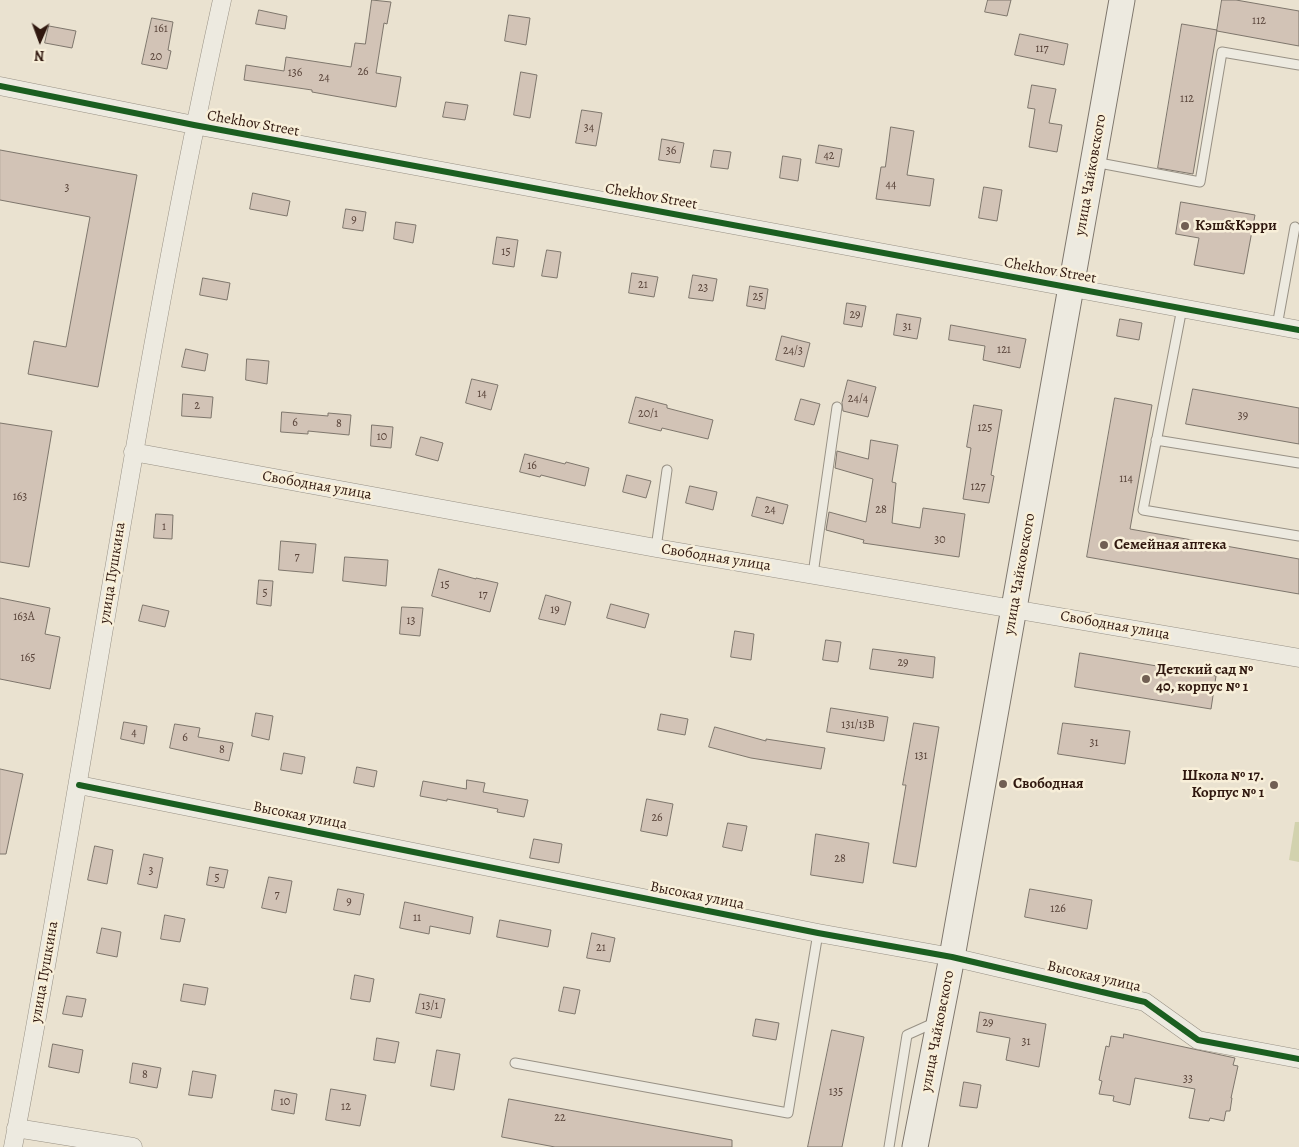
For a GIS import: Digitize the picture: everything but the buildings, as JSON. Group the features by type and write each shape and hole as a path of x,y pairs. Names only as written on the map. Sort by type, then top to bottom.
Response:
{"main road":[{"name":"улица Чайковского","path":"915,1147 952,957 1122,0"}],"street":[{"name":"улица Пушкина","path":"13,1147 79,784 133,452 194,125 222,0"},
{"name":"Chekhov Street","path":"0,86 194,125 1299,330"},
{"name":"Свободная улица","path":"133,452 656,548 1299,658"},
{"name":"Высокая улица","path":"79,784 818,933 952,957 1145,1002 1198,1040 1299,1059"},
{"path":"16,1128 132,1147"}],"lane":[{"path":"1094,162 1200,182 1222,52 1299,65"},
{"path":"1277,326 1295,227"},
{"path":"1182,308 1143,510 1299,536"},
{"path":"813,574 837,406"},
{"path":"1156,440 1299,463"},
{"path":"656,548 667,470"},
{"path":"515,1063 788,1113 818,933"},
{"path":"889,1147 907,1035 940,1020"}],"green space":[{"path":"1295,822 1299,822 1299,862 1289,860"}],"cycle path":[{"path":"0,86 194,125 1299,330"},
{"path":"79,785 818,933 952,957 1145,1002 1198,1040 1299,1059"}],"place":[{"name":"Кэш&Кэрри","path":"1185,226"},
{"name":"Семейная аптека","path":"1104,545"},
{"name":"Детский сад № 40, корпус № 1","path":"1146,679"},
{"name":"Свободная","path":"1003,784"},
{"name":"Школа № 17. Корпус № 1","path":"1274,785"}]}
